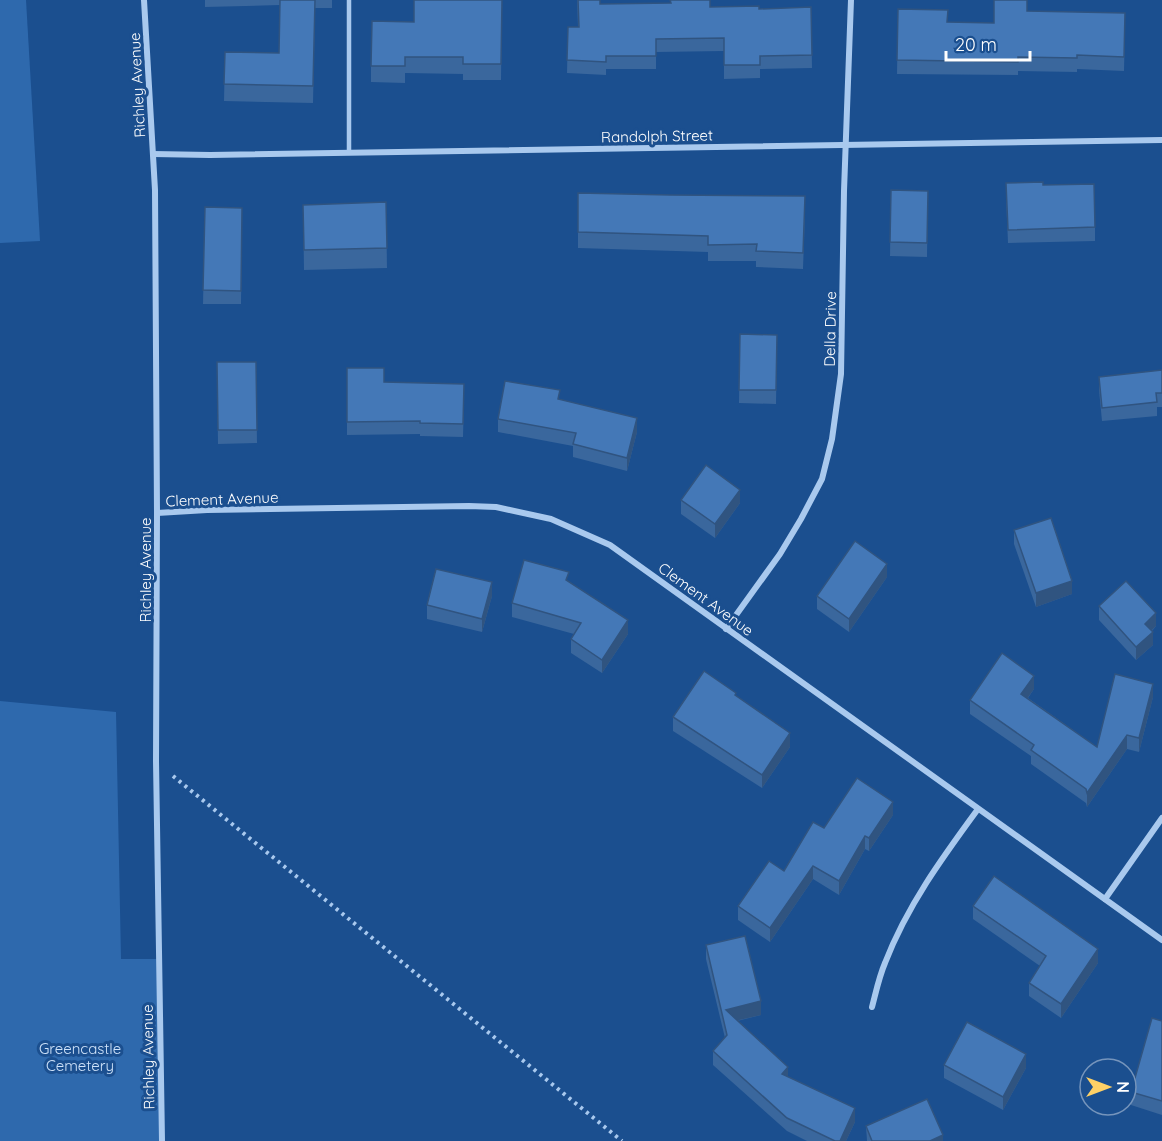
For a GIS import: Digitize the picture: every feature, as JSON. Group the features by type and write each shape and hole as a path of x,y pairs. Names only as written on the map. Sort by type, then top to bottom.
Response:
{"street":[{"name":"Richley Avenue","path":"144,0 153,154 157,513 156,762 162,1141"},
{"name":"Della Drive","path":"726,629 780,554 801,519 822,479 832,438 841,374 844,191 851,0"},
{"name":"Randolph Street","path":"153,154 1162,140"},
{"name":"Clement Avenue","path":"157,513 469,506 523,512 551,519 610,545 1162,940"},
{"path":"872,1007 884,965 927,879 978,809"},
{"path":"1105,899 1162,818"}],"lane":[{"path":"349,0 349,152"}],"path":[{"path":"156,762 622,1141"}],"green space":[{"path":"0,0 26,0 40,241 0,243"},
{"name":"Greencastle Cemetery","path":"0,701 116,712 121,959 158,959 162,1141 0,1141"}],"building":[{"path":"280,0 315,0 313,86 224,84 225,52 279,53"},
{"path":"414,0 502,0 501,64 463,64 463,57 405,57 405,66 371,66 372,21 414,22"},
{"path":"578,0 600,0 600,4 710,0 710,7 759,6 759,9 811,7 812,55 760,56 760,65 724,65 724,38 656,39 656,56 606,56 606,62 567,60 568,27 579,27"},
{"path":"994,0 1027,0 1027,11 1125,13 1124,57 1077,55 1077,58 1018,57 1018,62 897,60 898,9 948,10 947,22 994,23"},
{"path":"1043,182 1043,185 1094,184 1095,227 1008,230 1006,183"},
{"path":"891,190 928,191 927,243 890,242"},
{"path":"578,193 805,196 803,253 756,251 757,244 708,245 708,236 578,232"},
{"path":"386,202 387,248 304,250 303,205"},
{"path":"205,207 242,208 241,291 203,290"},
{"path":"740,334 777,335 776,390 739,390"},
{"path":"217,362 256,362 257,430 218,430"},
{"path":"347,368 384,368 384,382 464,384 463,424 420,423 420,421 347,422"},
{"path":"1162,370 1162,393 1156,393 1157,402 1102,408 1099,377"},
{"path":"505,381 560,390 558,399 637,418 627,458 573,444 576,433 498,419"},
{"path":"706,465 740,490 715,524 681,500"},
{"path":"1051,518 1072,581 1036,593 1014,530"},
{"path":"855,541 887,564 849,619 817,596"},
{"path":"524,560 569,572 566,580 628,620 602,660 571,639 581,623 512,603"},
{"path":"436,569 492,582 482,619 427,605"},
{"path":"1126,581 1156,613 1145,624 1153,632 1136,647 1099,606"},
{"path":"1002,653 1034,676 1021,694 1097,747 1115,674 1153,684 1139,738 1127,735 1087,793 1086,789 1031,750 1034,745 970,700"},
{"path":"704,671 790,733 762,775 673,717"},
{"path":"857,778 893,802 869,838 865,836 839,881 813,866 770,928 738,906 769,861 784,871 813,822 824,828"},
{"path":"994,876 1098,949 1061,1004 1029,983 1046,956 973,906"},
{"path":"745,936 761,1001 726,1010 788,1067 782,1074 855,1108 840,1141 835,1141 787,1118 713,1051 727,1035 706,945"},
{"path":"1152,1018 1162,1021 1162,1101 1138,1094 1138,1067"},
{"path":"967,1022 1026,1054 1003,1097 944,1065"},
{"path":"927,1099 943,1135 930,1141 872,1141 866,1126"}]}
